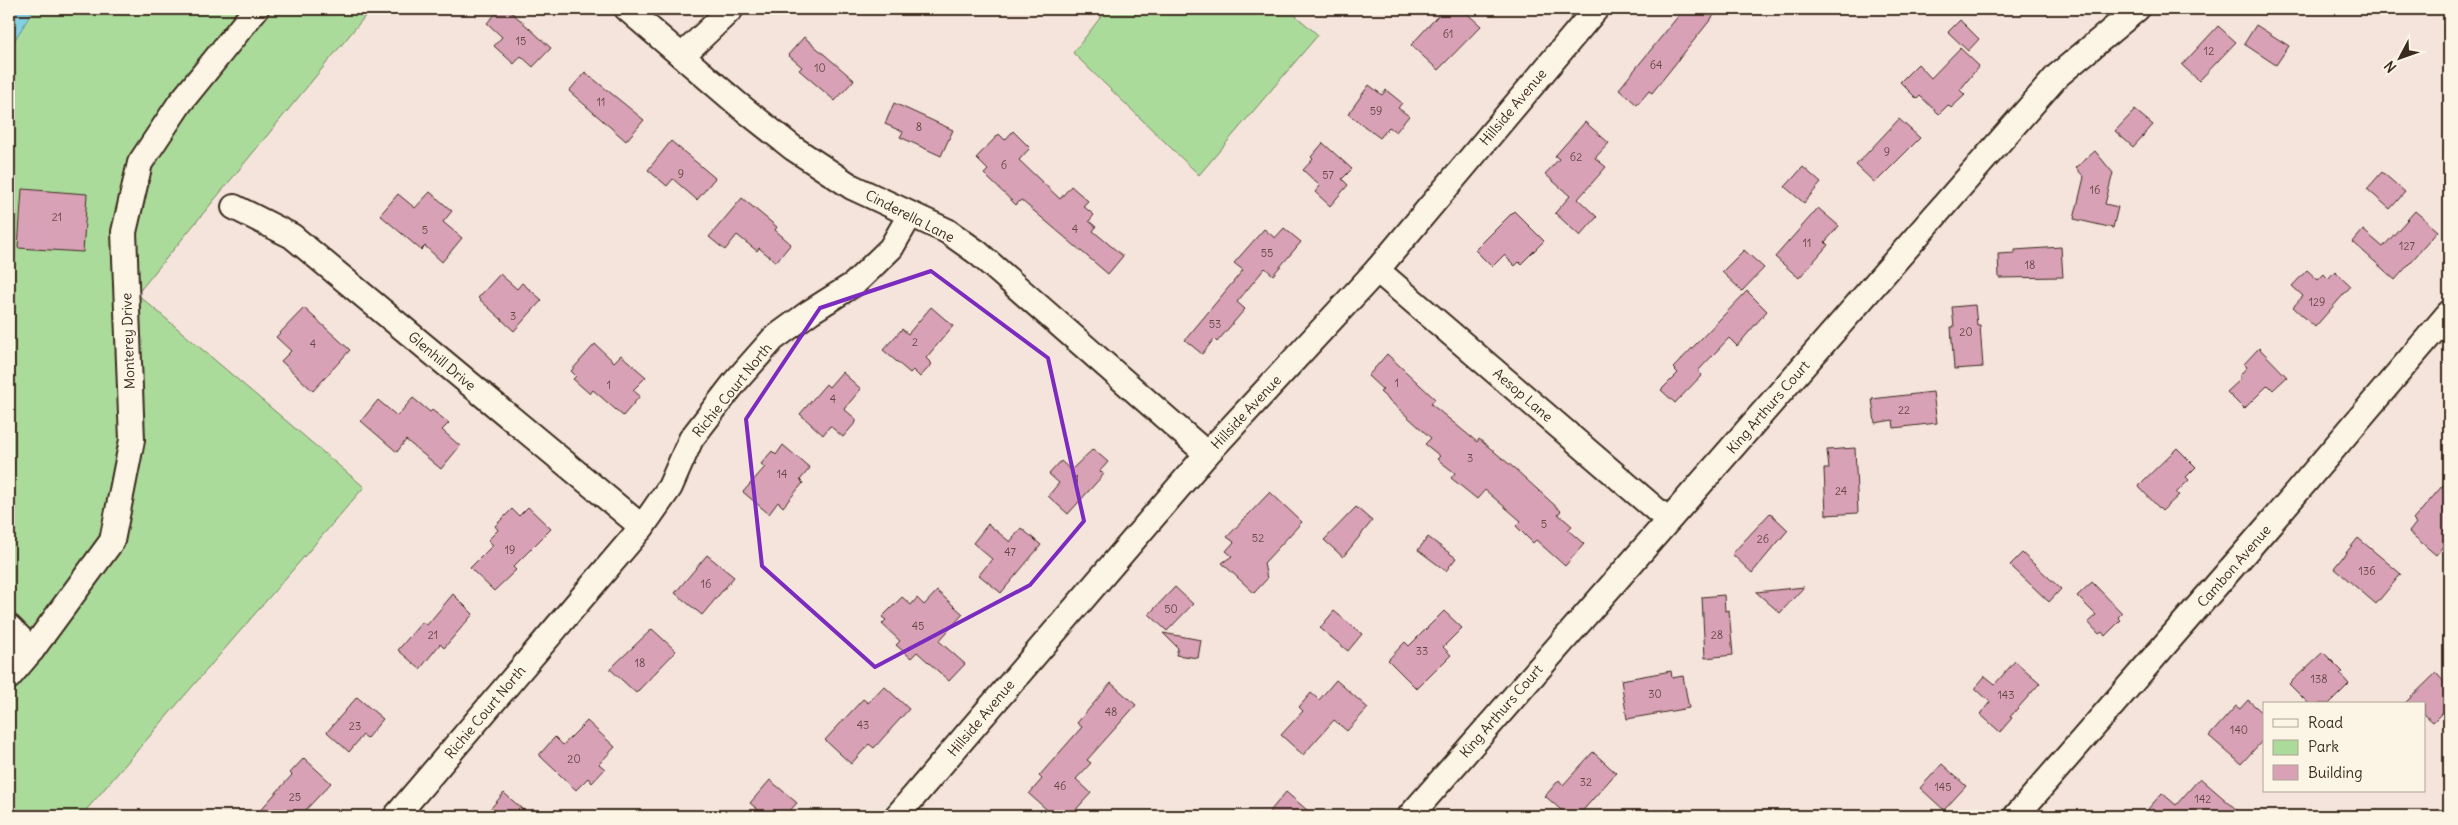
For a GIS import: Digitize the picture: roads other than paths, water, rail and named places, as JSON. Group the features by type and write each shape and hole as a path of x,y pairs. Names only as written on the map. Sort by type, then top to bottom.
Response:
{"street":[{"name":"Monterey Drive","path":"9,677 32,650 112,541 132,440 124,232 140,162 180,102 256,9"},
{"name":"Cinderella Lane","path":"627,9 740,106 793,148 852,187 947,231 978,253 1207,454"},
{"path":"682,56 731,9"},
{"name":"Hillside Avenue","path":"897,816 1207,454 1377,270 1596,9"},
{"name":"King Arthurs Court","path":"1410,816 2057,76 2137,9"},
{"name":"Glenhill Drive","path":"234,207 292,236 642,527"},
{"name":"Richie Court North","path":"396,816 642,527 670,487 691,439 735,382 773,339 810,312 854,284 891,248 910,215"},
{"name":"Aesop Lane","path":"1377,270 1668,520"},
{"name":"Cambon Avenue","path":"2016,816 2268,526 2449,313"},
{"path":"9,627 32,650"}],"water":[{"path":"9,9 34,9 9,49"}]}
